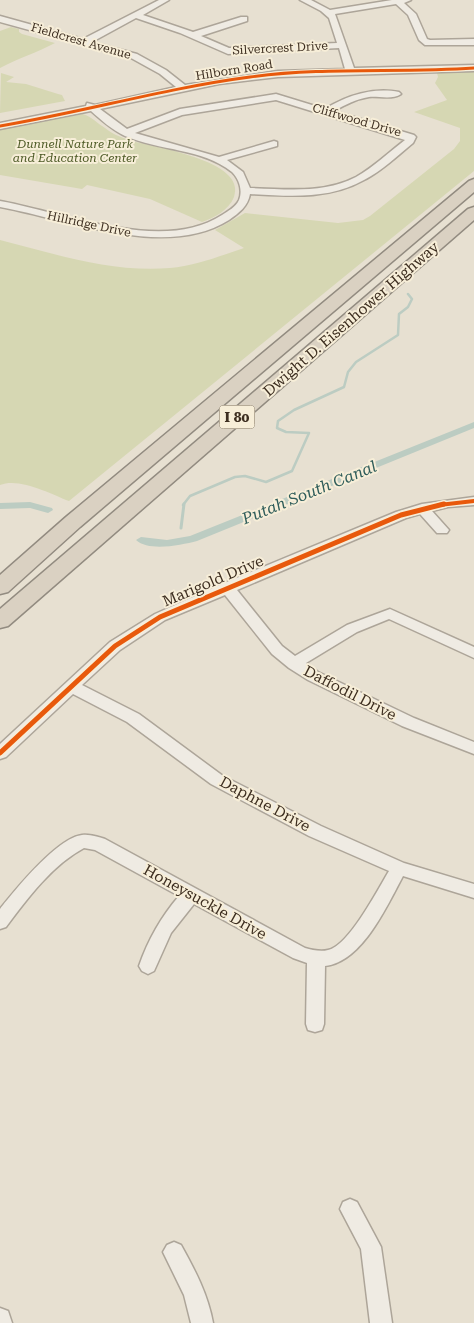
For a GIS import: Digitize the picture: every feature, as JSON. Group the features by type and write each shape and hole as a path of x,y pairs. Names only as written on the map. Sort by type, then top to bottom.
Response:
{"highway":[{"name":"Dwight D. Eisenhower Highway","path":"0,587 73,522 474,184"},
{"name":"Dwight D. Eisenhower Highway","path":"0,621 474,212"}],"street":[{"path":"85,42 164,0"},
{"path":"304,0 333,17 338,27 350,69"},
{"path":"329,13 402,1 412,14 423,40 428,43 474,42"},
{"name":"Silvercrest Drive","path":"134,15 194,35 228,51 343,45"},
{"name":"Fieldcrest Avenue","path":"0,18 121,52 147,62 181,86"},
{"path":"194,35 244,19"},
{"name":"Hilborn Road","path":"0,126 181,86 288,72 474,63"},
{"name":"Hilborn Road","path":"350,69 474,68"},
{"path":"328,111 350,98 376,92 396,94"},
{"name":"Cliffwood Drive","path":"126,133 180,112 276,97 404,133 411,137 410,141 360,179 341,186 305,192 246,191"},
{"path":"92,107 110,124 126,133 220,160 236,170 243,179 246,191"},
{"name":"Hilborn Road","path":"0,121 92,107"},
{"path":"220,160 274,144"},
{"name":"Hillridge Drive","path":"0,204 114,231 161,234 184,232 217,222 242,203 246,191"},
{"name":"Marigold Drive","path":"0,754 115,646 137,630 180,607 401,515 422,508 448,503 474,501"},
{"path":"422,508 442,530"},
{"name":"Daffodil Drive","path":"227,587 277,650 294,664 356,698 441,736 474,748"},
{"path":"294,664 343,633 378,617 390,614 474,653"},
{"name":"Daphne Drive","path":"71,686 133,718 217,780 349,847 399,868 474,891"},
{"name":"Honeysuckle Drive","path":"0,922 15,902 68,848 82,840 99,844 298,953 316,959"},
{"path":"315,1024 316,959 333,957 344,951 373,913 399,868"},
{"path":"148,966 157,941 166,925 191,895"},
{"path":"350,1209 371,1246 381,1323"},
{"path":"174,1252 192,1286 202,1323"},
{"path":"0,1319 1,1323"}],"green space":[{"path":"11,27 19,29 19,32 22,34 55,43 0,68 0,31"},
{"path":"474,70 474,171 69,501 25,485 8,483 0,485 0,240 105,265 148,269 170,268 198,263 244,248 215,230 245,213 338,223 363,220 454,149 460,141 460,128 414,112 447,100 435,83 438,77 437,73"},
{"path":"1,73 14,77 6,82 26,84 62,95 65,101 0,113"},
{"name":"Dunnell Nature Park and Education Center","path":"83,114 123,138 195,157 227,173 234,184 232,202 221,213 202,222 150,199 87,185 82,189 0,175 0,130"}],"waterway":[{"path":"183,505 190,496 235,477 245,476 266,482 292,471 309,433 286,432 277,428 278,421 294,410 344,387 348,372 356,362 398,335 399,314 408,307 412,299 408,294"},
{"name":"Putah South Canal","path":"141,540 167,543 193,539 474,425"},
{"path":"181,528 184,504"},
{"name":"Putah South Canal","path":"0,506 30,505 48,510"}],"cycle path":[{"path":"0,126 187,87 250,77 306,72 418,71 474,68"},
{"path":"0,753 115,646 160,617 401,515 448,503 474,501"}]}
